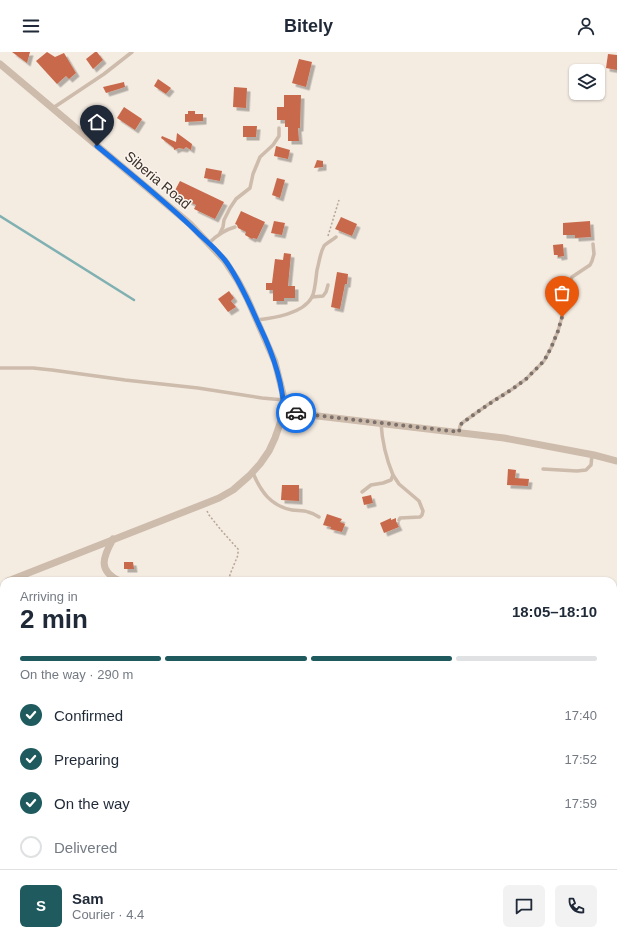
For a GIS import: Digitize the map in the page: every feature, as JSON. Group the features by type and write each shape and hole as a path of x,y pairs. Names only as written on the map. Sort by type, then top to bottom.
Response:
{"street":[{"name":"Siberia Road","path":"0,64 190,224 226,261 248,298 275,362 284,400 284,412 269,451 252,472 234,490 219,498 18,577"},
{"path":"284,412 504,438 617,461"},
{"path":"113,539 104,557 104,565 108,574 113,577"}],"lane":[{"path":"52,109 104,74 132,52"},
{"path":"220,233 230,208 236,199 250,188 252,174 260,157 279,136 279,128"},
{"path":"209,243 220,233 235,227"},
{"path":"257,320 268,319 298,311 304,306 312,297 324,246 336,237"},
{"path":"459,432 462,423 493,400 511,390 526,379 544,361 558,331 562,317 566,290 572,277 590,265 594,254 593,244"},
{"path":"312,297 323,296 328,285"},
{"path":"0,368 33,368 284,400"},
{"path":"381,423 383,444 393,475 399,484 419,501 423,511 420,517 400,518 399,520"},
{"path":"543,469 568,471 586,470 591,465 592,455"},
{"path":"252,472 257,483 267,497 274,503 281,507 308,512 319,517"},
{"path":"362,492 371,485 391,480 393,475"}],"path":[{"path":"324,246 339,200"},
{"path":"204,504 209,515 238,549 238,555 229,577"}],"building":[{"path":"12,52 30,52 27,63"},
{"path":"47,52 55,57 64,53 76,73 69,79 66,76 57,84 36,61"},
{"path":"97,52 103,60 93,69 86,59"},
{"path":"608,54 617,55 617,70 606,68"},
{"path":"299,59 312,62 306,87 292,83"},
{"path":"158,79 171,88 166,94 154,86"},
{"path":"124,82 125,87 106,93 103,87"},
{"path":"234,87 247,88 246,108 233,107"},
{"path":"284,95 301,95 300,128 298,128 299,141 288,141 288,127 285,127 285,120 277,120 277,107 284,107"},
{"path":"124,107 142,119 135,130 117,118"},
{"path":"188,111 195,111 195,114 203,114 203,121 185,122 185,114 188,114"},
{"path":"243,126 257,126 256,137 243,137"},
{"path":"177,133 192,144 191,150 186,147 184,149 179,148 174,150 174,148 161,138 162,136 176,142"},
{"path":"276,146 290,150 288,159 274,156"},
{"path":"317,160 323,161 323,167 314,168"},
{"path":"206,168 222,171 220,181 204,178"},
{"path":"277,178 285,180 280,198 272,195"},
{"path":"180,181 224,202 215,219 194,209 196,205 173,194"},
{"path":"241,211 265,222 257,239 252,239 245,235 246,232 238,228 235,224"},
{"path":"341,217 357,224 352,236 335,229"},
{"path":"274,221 285,223 282,235 271,233"},
{"path":"590,221 591,237 575,238 575,235 563,235 563,223"},
{"path":"563,244 564,256 558,257 558,255 554,255 553,245"},
{"path":"284,253 291,254 288,286 295,286 295,298 284,298 284,301 273,301 273,290 266,290 266,283 272,283 275,259 283,260"},
{"path":"337,272 348,274 347,284 345,284 340,309 331,307"},
{"path":"229,291 234,298 231,301 236,307 228,312 218,299"},
{"path":"508,469 516,470 515,478 529,479 528,486 507,485"},
{"path":"282,485 299,485 299,501 281,500"},
{"path":"371,495 373,503 364,505 362,497"},
{"path":"327,514 342,519 340,522 345,524 342,532 330,529 331,527 323,525"},
{"path":"391,518 391,520 396,518 399,527 384,533 380,523"},
{"path":"124,562 133,562 134,569 124,569"}],"waterway":[{"path":"0,216 134,300"}],"way so far":[{"path":"296,413 459,432 462,423 493,400 511,390 526,379 544,361 558,331 562,317"}],"route":[{"path":"97,146 190,224 226,261 248,298 272,353 283,394 284,412 296,413"}]}
